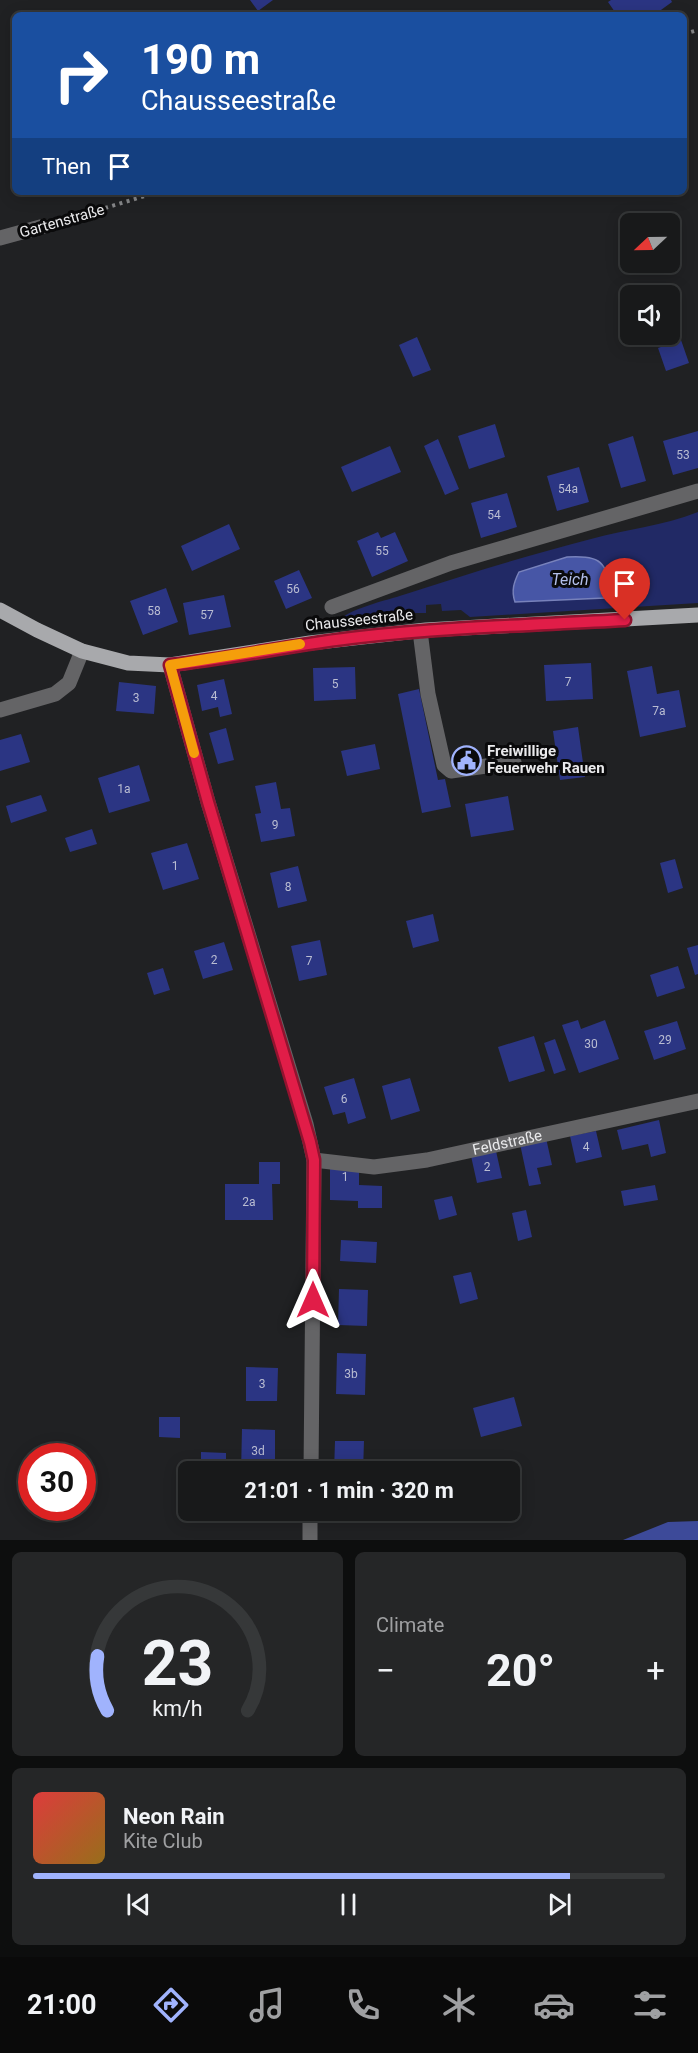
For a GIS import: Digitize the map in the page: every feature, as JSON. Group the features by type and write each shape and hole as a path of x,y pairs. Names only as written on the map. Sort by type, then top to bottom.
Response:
{"main road":[{"name":"Chausseestraße","path":"0,610 82,651 128,663 170,665 310,643 420,631 698,615"}],"street":[{"name":"Gartenstraße","path":"0,238 44,226"},
{"name":"Chausseestraße","path":"332,607 451,563 698,491"},
{"path":"420,631 429,694 444,765 451,771 514,762"},
{"path":"0,710 54,694 69,682 82,651"},
{"path":"170,665 208,802 306,1124 314,1160 311,1461"},
{"name":"Feldstraße","path":"314,1160 374,1167 427,1160 698,1101"},
{"path":"310,1521 310,1540"}],"path":[{"name":"Gartenstraße","path":"44,226 148,195"}],"shaded area":[{"path":"698,512 698,603 470,617 461,610 442,611 441,604 426,605 426,613 413,613 407,620 338,629 334,624 341,618 368,606 475,572 568,545 672,521"},
{"path":"698,1521 698,1540 623,1540 668,1522"}],"water":[{"name":"Teich","path":"567,557 585,557 603,565 611,589 605,598 515,602 513,594 519,572"}],"building":[{"path":"250,0 273,0 258,11"},
{"path":"611,0 671,0 672,2 658,12 615,12 608,2"},
{"path":"417,337 431,370 413,377 399,345"},
{"path":"680,340 689,363 666,371 658,348 667,345 680,345"},
{"path":"495,424 505,457 469,469 458,436"},
{"path":"698,431 698,468 673,475 663,441"},
{"path":"633,436 646,481 621,488 608,444"},
{"path":"438,439 459,489 445,495 424,446"},
{"path":"390,446 401,472 352,492 341,467"},
{"path":"579,467 589,502 557,511 547,476"},
{"path":"507,493 517,527 481,538 471,503"},
{"path":"229,524 240,549 192,571 181,546"},
{"path":"378,532 381,538 395,532 408,561 372,577 357,541"},
{"path":"299,570 312,598 286,609 274,581"},
{"path":"166,588 178,622 143,635 130,601"},
{"path":"224,595 231,627 189,635 183,603"},
{"path":"591,663 593,699 546,701 544,665"},
{"path":"652,666 657,694 679,690 686,727 640,737 627,671"},
{"path":"355,667 356,699 314,701 313,668"},
{"path":"224,679 232,714 220,717 218,707 202,711 197,685"},
{"path":"119,682 156,686 154,714 116,711"},
{"path":"419,689 438,780 445,779 451,807 422,813 398,694"},
{"path":"578,727 585,777 560,780 553,731"},
{"path":"226,728 234,760 218,764 209,733"},
{"path":"21,734 30,762 0,771 0,740"},
{"path":"375,744 380,769 347,776 341,751"},
{"path":"139,765 150,801 109,813 98,778"},
{"path":"276,782 281,809 290,808 295,836 261,842 255,814 261,813 255,786"},
{"path":"41,795 47,811 11,823 6,806"},
{"path":"508,796 514,830 471,837 465,804"},
{"path":"92,829 97,844 70,852 65,838"},
{"path":"187,843 199,879 163,890 151,853"},
{"path":"675,859 683,888 668,893 660,863"},
{"path":"298,866 307,901 278,908 270,873"},
{"path":"433,914 439,941 413,948 406,921"},
{"path":"320,940 327,975 299,981 291,946"},
{"path":"224,942 233,970 203,979 194,951"},
{"path":"698,945 698,974 695,975 687,948"},
{"path":"678,966 685,988 657,997 650,975"},
{"path":"163,968 170,990 154,995 147,973"},
{"path":"578,1020 581,1029 605,1020 619,1059 579,1073 562,1025"},
{"path":"677,1021 686,1049 654,1060 644,1031"},
{"path":"534,1036 545,1071 509,1082 498,1047"},
{"path":"555,1039 566,1070 554,1074 544,1043"},
{"path":"354,1078 366,1118 348,1124 345,1112 333,1115 324,1087"},
{"path":"410,1078 420,1111 391,1120 382,1086"},
{"path":"659,1120 666,1153 651,1157 648,1144 622,1150 617,1130"},
{"path":"596,1131 602,1157 576,1163 570,1136"},
{"path":"546,1138 552,1165 537,1168 541,1184 529,1186 520,1144"},
{"path":"496,1151 502,1178 477,1183 471,1156"},
{"path":"259,1162 280,1162 280,1184 272,1184 273,1220 225,1220 225,1184 259,1184"},
{"path":"330,1169 359,1169 359,1185 382,1186 382,1208 358,1208 358,1201 330,1200"},
{"path":"655,1185 658,1200 624,1206 621,1191"},
{"path":"452,1196 457,1215 439,1220 434,1200"},
{"path":"526,1210 532,1237 518,1241 512,1213"},
{"path":"341,1240 377,1242 376,1263 340,1261"},
{"path":"471,1272 478,1299 460,1304 453,1276"},
{"path":"339,1289 368,1290 367,1326 338,1325"},
{"path":"337,1353 366,1354 365,1395 336,1394"},
{"path":"246,1367 278,1368 277,1401 246,1401"},
{"path":"514,1397 522,1426 481,1437 473,1408"},
{"path":"159,1417 180,1417 180,1438 159,1437"},
{"path":"242,1429 275,1430 275,1461 241,1461"},
{"path":"335,1441 364,1441 363,1461 334,1461"},
{"path":"201,1452 226,1453 226,1461 201,1461"}],"slow traffic":[{"path":"194,753 170,665 300,644"}],"place":[{"name":"Freiwillige Feuerwehr Rauen","path":"466,760"}],"route":[{"path":"313,1300 314,1160 306,1124 208,802 170,665 310,643 426,630 625,620"}]}
